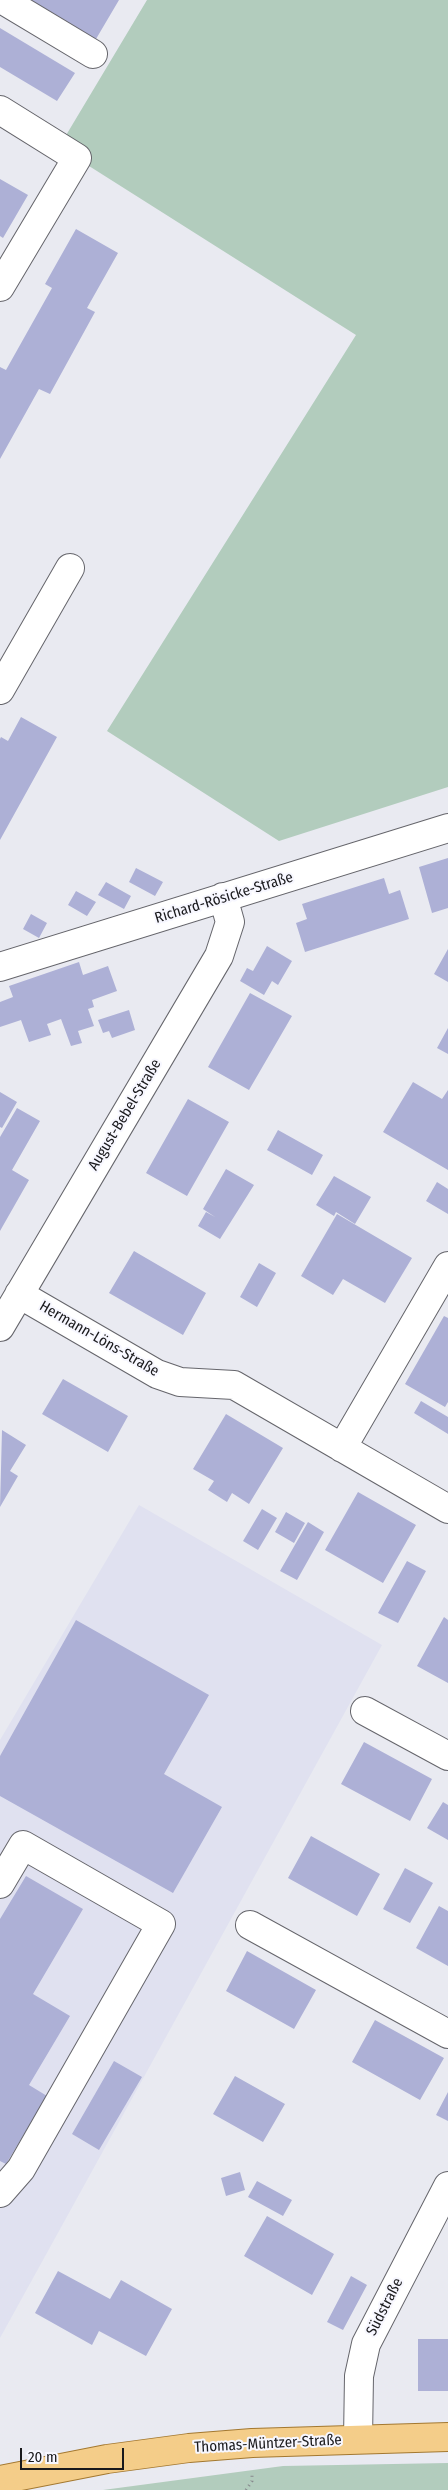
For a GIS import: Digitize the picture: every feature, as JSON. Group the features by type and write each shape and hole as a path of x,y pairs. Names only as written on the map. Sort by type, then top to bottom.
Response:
{"main road":[{"name":"Thomas-Müntzer-Straße","path":"0,2480 107,2460 188,2448 252,2443 448,2437"}],"street":[{"path":"3,0 93,54"},
{"path":"0,110 77,158 0,287"},
{"path":"0,690 70,568"},
{"name":"Richard-Rösicke-Straße","path":"0,967 448,828"},
{"name":"August-Bebel-Straße","path":"0,1326 219,956 230,922 224,897"},
{"path":"342,1448 448,1266"},
{"name":"Hermann-Löns-Straße","path":"19,1294 157,1374 180,1382 234,1385 448,1509"},
{"path":"365,1711 448,1756"},
{"path":"0,1884 23,1845 161,1924 21,2169 0,2193"},
{"path":"250,1925 448,2034"},
{"name":"Südstraße","path":"358,2439 359,2376 366,2344 448,2186"}],"shaded area":[{"path":"139,1505 382,1645 0,2338 0,1740"}],"green space":[{"path":"147,0 448,0 448,787 279,841 107,731 356,335 59,147"},
{"path":"448,2463 448,2490 103,2490 283,2466"}],"building":[{"path":"31,0 119,0 96,39"},
{"path":"0,28 75,73 57,101 0,67"},
{"path":"0,179 28,195 3,238 0,236"},
{"path":"76,229 118,253 87,308 95,312 50,394 39,389 0,459 0,367 6,370 52,288 45,284"},
{"path":"21,717 57,737 0,840 0,739 1,737 8,741"},
{"path":"448,858 448,908 432,913 419,867"},
{"path":"136,868 163,882 155,896 129,882"},
{"path":"384,878 389,894 400,890 409,919 305,952 296,923 307,919 302,904"},
{"path":"106,882 131,896 124,909 98,895"},
{"path":"76,891 96,902 87,916 68,905"},
{"path":"31,914 47,923 39,938 23,929"},
{"path":"267,946 292,961 278,985 272,981 264,995 240,981 247,968 253,971"},
{"path":"448,949 448,982 434,974"},
{"path":"79,962 83,975 108,966 117,991 92,1000 94,1007 88,1009 94,1026 78,1031 82,1043 71,1046 61,1019 47,1024 51,1035 29,1042 21,1020 0,1027 0,1002 13,997 9,986"},
{"path":"250,993 292,1016 249,1090 208,1067"},
{"path":"129,1010 135,1030 112,1038 109,1031 103,1033 98,1020"},
{"path":"448,1028 448,1054 437,1048"},
{"path":"413,1082 442,1099 448,1090 448,1170 383,1132"},
{"path":"0,1092 17,1102 2,1128 0,1127"},
{"path":"188,1099 229,1122 187,1196 146,1173"},
{"path":"17,1108 40,1121 12,1170 29,1180 0,1231 0,1137"},
{"path":"278,1130 323,1155 312,1175 267,1150"},
{"path":"226,1169 254,1185 220,1239 198,1226 206,1212 215,1217 203,1209"},
{"path":"334,1176 371,1197 355,1224 336,1212 334,1216 316,1205"},
{"path":"437,1182 448,1189 448,1214 426,1201"},
{"path":"337,1214 412,1258 385,1303 343,1279 333,1295 301,1276"},
{"path":"134,1251 206,1293 183,1335 109,1293"},
{"path":"259,1263 276,1273 257,1307 240,1297"},
{"path":"444,1316 448,1318 448,1402 445,1407 405,1384"},
{"path":"63,1379 128,1416 108,1452 42,1414"},
{"path":"421,1401 448,1417 448,1434 414,1413"},
{"path":"226,1414 283,1448 249,1504 232,1493 227,1502 208,1490 214,1481 193,1469"},
{"path":"2,1430 26,1445 10,1471 18,1476 0,1507"},
{"path":"358,1492 416,1525 383,1583 325,1550"},
{"path":"262,1509 277,1518 258,1550 243,1541"},
{"path":"286,1512 305,1523 294,1543 275,1532"},
{"path":"308,1522 324,1532 297,1580 280,1571"},
{"path":"407,1561 426,1571 398,1623 378,1613"},
{"path":"444,1617 448,1620 448,1683 417,1666"},
{"path":"76,1620 209,1695 164,1774 222,1807 173,1893 0,1796 0,1756"},
{"path":"364,1742 432,1779 410,1821 341,1784"},
{"path":"443,1802 448,1805 448,1840 427,1828"},
{"path":"311,1836 380,1874 357,1916 288,1878"},
{"path":"405,1868 433,1883 410,1923 383,1909"},
{"path":"26,1876 83,1909 33,1994 70,2016 29,2085 47,2096 6,2164 0,2161 0,1919"},
{"path":"439,1906 448,1911 448,1966 416,1948"},
{"path":"247,1951 316,1990 294,2029 226,1991"},
{"path":"375,2020 444,2058 420,2100 352,2062"},
{"path":"114,2061 142,2077 99,2150 72,2134"},
{"path":"235,2076 285,2104 263,2142 213,2114"},
{"path":"448,2092 448,2121 436,2115"},
{"path":"240,2172 245,2190 226,2196 221,2178"},
{"path":"257,2181 292,2200 283,2216 248,2197"},
{"path":"267,2216 334,2254 312,2295 244,2256"},
{"path":"58,2271 110,2299 121,2280 172,2309 146,2356 99,2331 92,2345 35,2313"},
{"path":"351,2276 367,2285 343,2330 327,2322"},
{"path":"418,2339 448,2339 448,2391 418,2391"}]}
